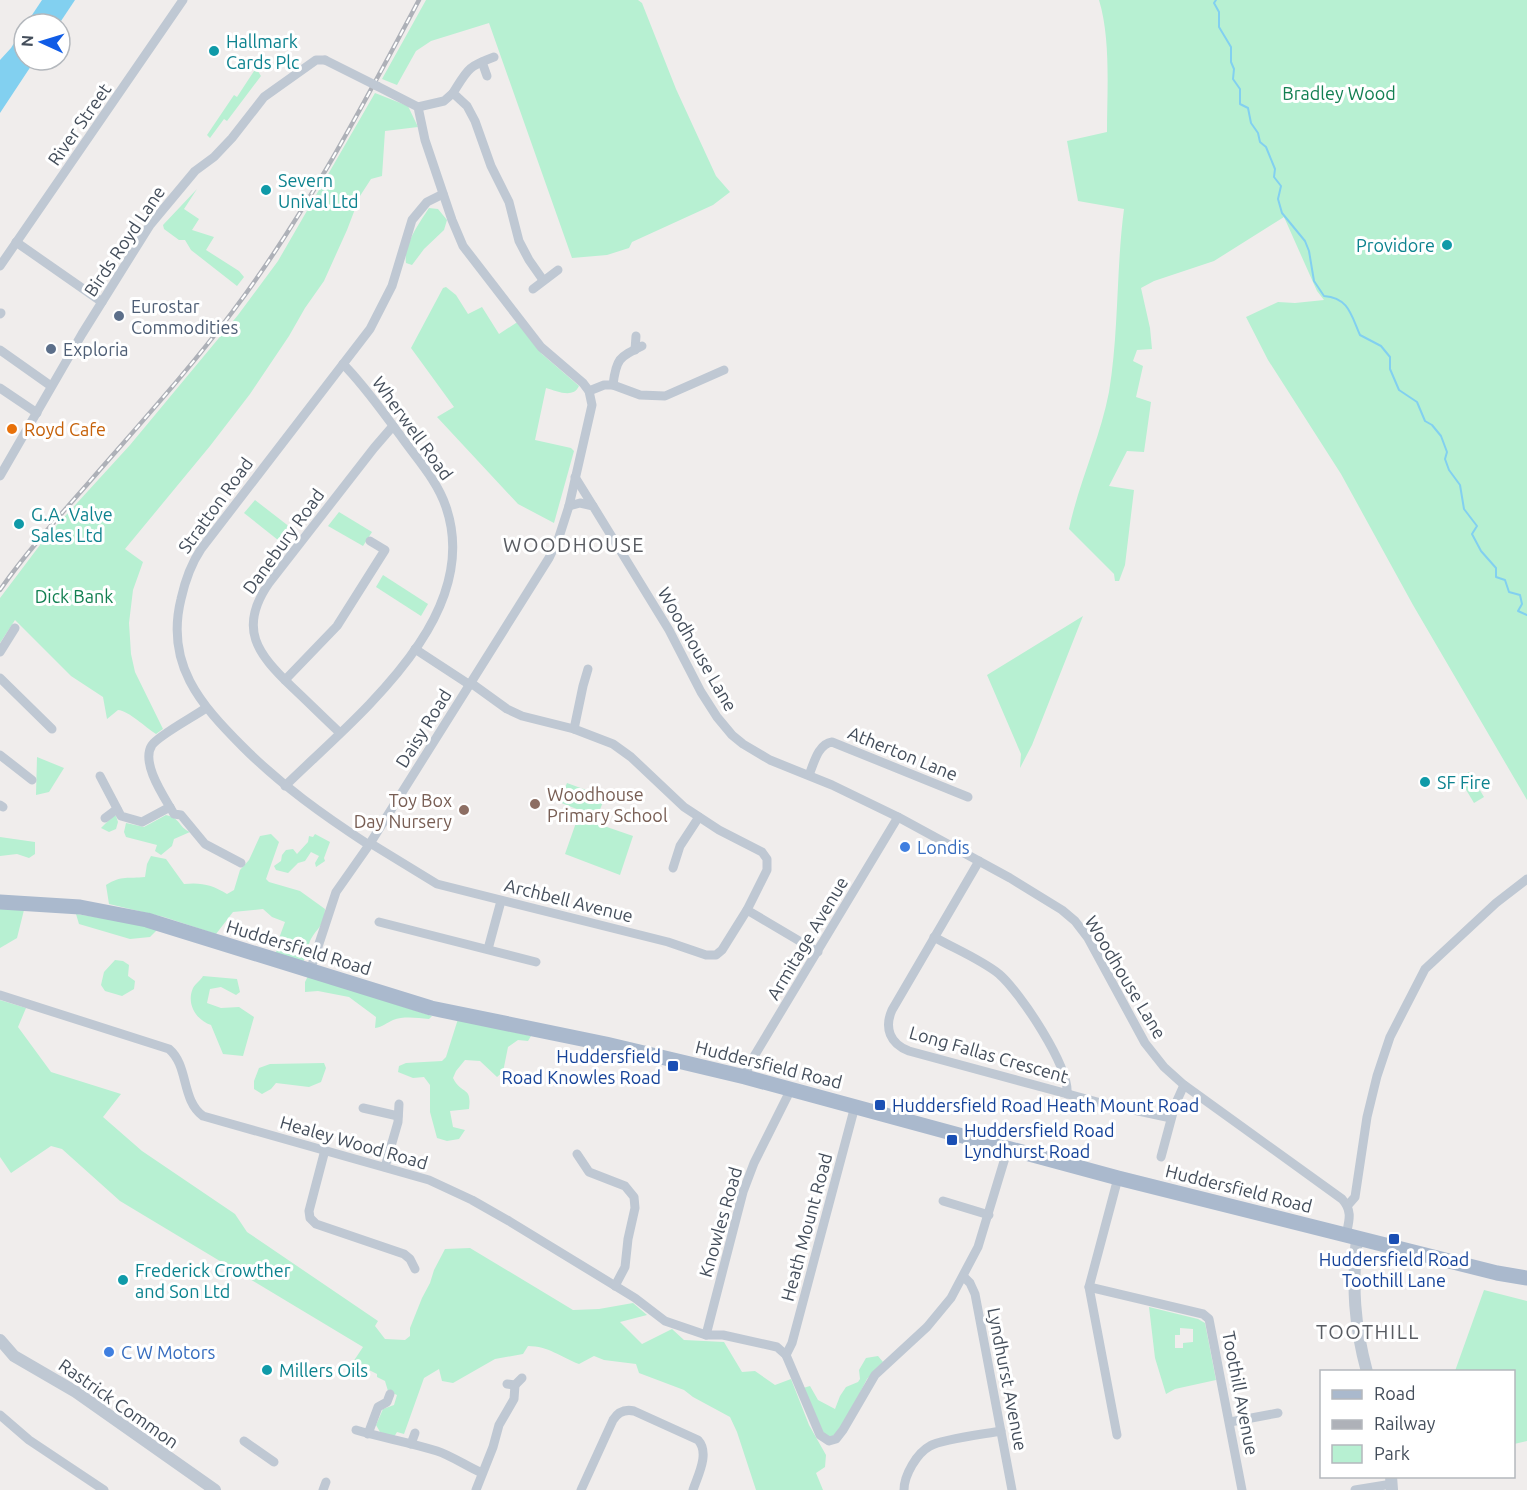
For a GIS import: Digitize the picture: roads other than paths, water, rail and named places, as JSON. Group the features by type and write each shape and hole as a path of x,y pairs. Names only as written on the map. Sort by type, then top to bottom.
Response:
{"main road":[{"name":"Huddersfield Road","path":"0,902 80,907 147,920 431,1008 606,1044 745,1077 1118,1178 1527,1278"}],"street":[{"name":"River Street","path":"0,266 183,0"},
{"path":"494,57 468,69 453,93 444,101 418,107 425,140 442,194 463,246 542,347 581,381 589,392 592,402 591,412 568,506 580,503 593,506"},
{"name":"Birds Royd Lane","path":"0,476 51,386 150,225 195,171 225,146 264,97 321,60 418,107"},
{"path":"482,62 487,76"},
{"path":"453,93 466,105 476,121 491,165 509,202 519,241 543,280"},
{"name":"Stratton Road","path":"369,844 285,786 261,765 206,708 190,682 178,649 177,617 187,576 196,556 370,329 392,286 412,220 427,202 442,194"},
{"path":"16,242 102,302"},
{"path":"534,290 543,280 558,270"},
{"path":"613,384 618,359 639,348 636,336"},
{"path":"0,350 51,386"},
{"name":"Wherwell Road","path":"285,786 387,686 415,649 447,591 453,562 453,535 447,508 440,491 393,426 343,364"},
{"path":"589,392 604,385 613,384 636,394 660,397 724,369"},
{"path":"0,388 37,412"},
{"name":"Danebury Road","path":"339,732 267,663 256,643 253,622 257,602 268,583 393,426"},
{"name":"Woodhouse Lane","path":"575,477 669,630 701,692 732,735 749,748 779,764 809,775 898,817 1054,904 1075,921 1088,938 1145,1043 1164,1067 1184,1085 1348,1205"},
{"name":"Daisy Road","path":"310,970 336,892 369,844 543,568 559,537 568,506"},
{"path":"285,680 334,629 385,550 370,541"},
{"path":"0,652 15,628"},
{"path":"415,649 501,705 522,716 603,739 622,751 663,789 699,817 682,842 673,868"},
{"path":"574,729 588,669"},
{"path":"0,678 52,729"},
{"path":"206,708 154,742 149,756 150,769 174,814 181,815 206,844 241,863"},
{"name":"Atherton Lane","path":"809,775 821,747 832,742 968,797"},
{"path":"1,758 32,780"},
{"path":"100,776 121,816 142,822 170,807"},
{"path":"105,818 117,809"},
{"name":"Archbell Avenue","path":"369,844 431,882 668,942 711,956 718,954 727,945 766,874 768,864 767,858 760,851 730,837 699,817"},
{"name":"Armitage Avenue","path":"745,1077 750,1063 898,817"},
{"name":"Long Fallas Crescent","path":"979,861 889,1016 888,1029 893,1040 909,1051 1067,1094 1172,1119"},
{"path":"1367,1370 1357,1332 1348,1205 1355,1197 1367,1117 1390,1037 1425,969 1496,903 1527,879"},
{"path":"488,949 501,901"},
{"path":"747,910 818,952"},
{"path":"379,922 537,962"},
{"path":"934,937 995,971 1016,991 1065,1073 1067,1094"},
{"name":"Healey Wood Road","path":"0,995 166,1047 177,1058 190,1099 195,1110 203,1116 429,1180 472,1200 635,1298 665,1321 709,1335 723,1335 777,1347 786,1355"},
{"path":"1161,1157 1176,1101 1184,1085"},
{"name":"Knowles Road","path":"709,1335 743,1192 754,1163 791,1089"},
{"path":"385,1167 399,1104"},
{"name":"Heath Mount Road","path":"786,1355 792,1343 855,1106"},
{"path":"363,1108 398,1116"},
{"path":"786,1355 820,1435 826,1441 833,1441 848,1423 876,1375 927,1327 951,1298 964,1277 989,1215 1008,1148"},
{"path":"325,1150 309,1209 311,1220 316,1224 404,1254 413,1265 422,1260"},
{"path":"577,1154 589,1172 629,1189 635,1202 625,1267 615,1286"},
{"path":"1117,1435 1089,1287 1118,1178"},
{"path":"944,1202 989,1215"},
{"name":"Lyndhurst Avenue","path":"964,1277 970,1282 975,1294 1012,1490"},
{"name":"Toothill Avenue","path":"1089,1287 1203,1314 1211,1322 1242,1490"},
{"name":"Rastrick Common","path":"2,1347 76,1392 211,1489"},
{"path":"476,1490 493,1447 497,1430 514,1399 514,1383"},
{"path":"368,1434 378,1407 387,1402 390,1394"},
{"path":"581,1490 613,1420 620,1412 627,1410 687,1435 701,1444 704,1454 693,1490"},
{"path":"1230,1422 1278,1413"},
{"path":"0,1415 29,1440 104,1490"},
{"path":"356,1430 439,1451 482,1473"},
{"path":"904,1490 910,1471 929,1447 1001,1431"},
{"path":"411,1444 416,1433"},
{"path":"244,1441 274,1462"},
{"path":"1356,1490 1392,1483"}],"water":[{"path":"42,0 75,0 67,12 34,12"},
{"path":"12,46 12,72 27,72 0,113 0,60"}],"waterway":[{"path":"1216,0 1214,3 1219,12 1219,27 1231,47 1233,79 1240,89 1240,104 1248,108 1251,123 1258,133 1260,142 1266,147 1275,169 1274,177 1281,186 1278,199 1282,213 1305,241 1314,281 1324,296 1332,297 1344,304 1360,335 1381,346 1390,357 1390,369 1399,390 1417,402 1425,421 1432,425 1441,436 1447,452 1445,459 1449,470 1460,485 1464,509 1477,526 1472,534 1481,551 1496,568 1496,577 1505,580 1509,592 1520,595 1522,604 1518,611 1527,615"}],"railway":[{"path":"0,590 40,538 197,357 260,274 332,159 419,0"}],"place":[{"name":"Hallmark Cards Plc","path":"214,51"},
{"name":"Severn Unival Ltd","path":"266,190"},
{"name":"Providore","path":"1447,245"},
{"name":"Eurostar Commodities","path":"119,316"},
{"name":"Exploria","path":"51,349"},
{"name":"Royd Cafe","path":"12,429"},
{"name":"G.A. Valve Sales Ltd","path":"19,524"},
{"name":"SF Fire","path":"1425,782"},
{"name":"Woodhouse Primary School","path":"535,804"},
{"name":"Toy Box Day Nursery","path":"464,810"},
{"name":"Londis","path":"905,847"},
{"name":"Huddersfield Road Knowles Road","path":"673,1066"},
{"name":"Huddersfield Road Heath Mount Road","path":"880,1105"},
{"name":"Huddersfield Road Lyndhurst Road","path":"952,1140"},
{"name":"Huddersfield Road Toothill Lane","path":"1394,1239"},
{"name":"Frederick Crowther and Son Ltd","path":"123,1280"},
{"name":"C W Motors","path":"109,1352"},
{"name":"Millers Oils","path":"267,1370"}],"district":[{"name":"WOODHOUSE","path":"574,544"},
{"name":"TOOTHILL","path":"1368,1331"}],"park label":[{"name":"Bradley Wood","path":"1339,93"},
{"name":"Dick Bank","path":"74,596"}]}
